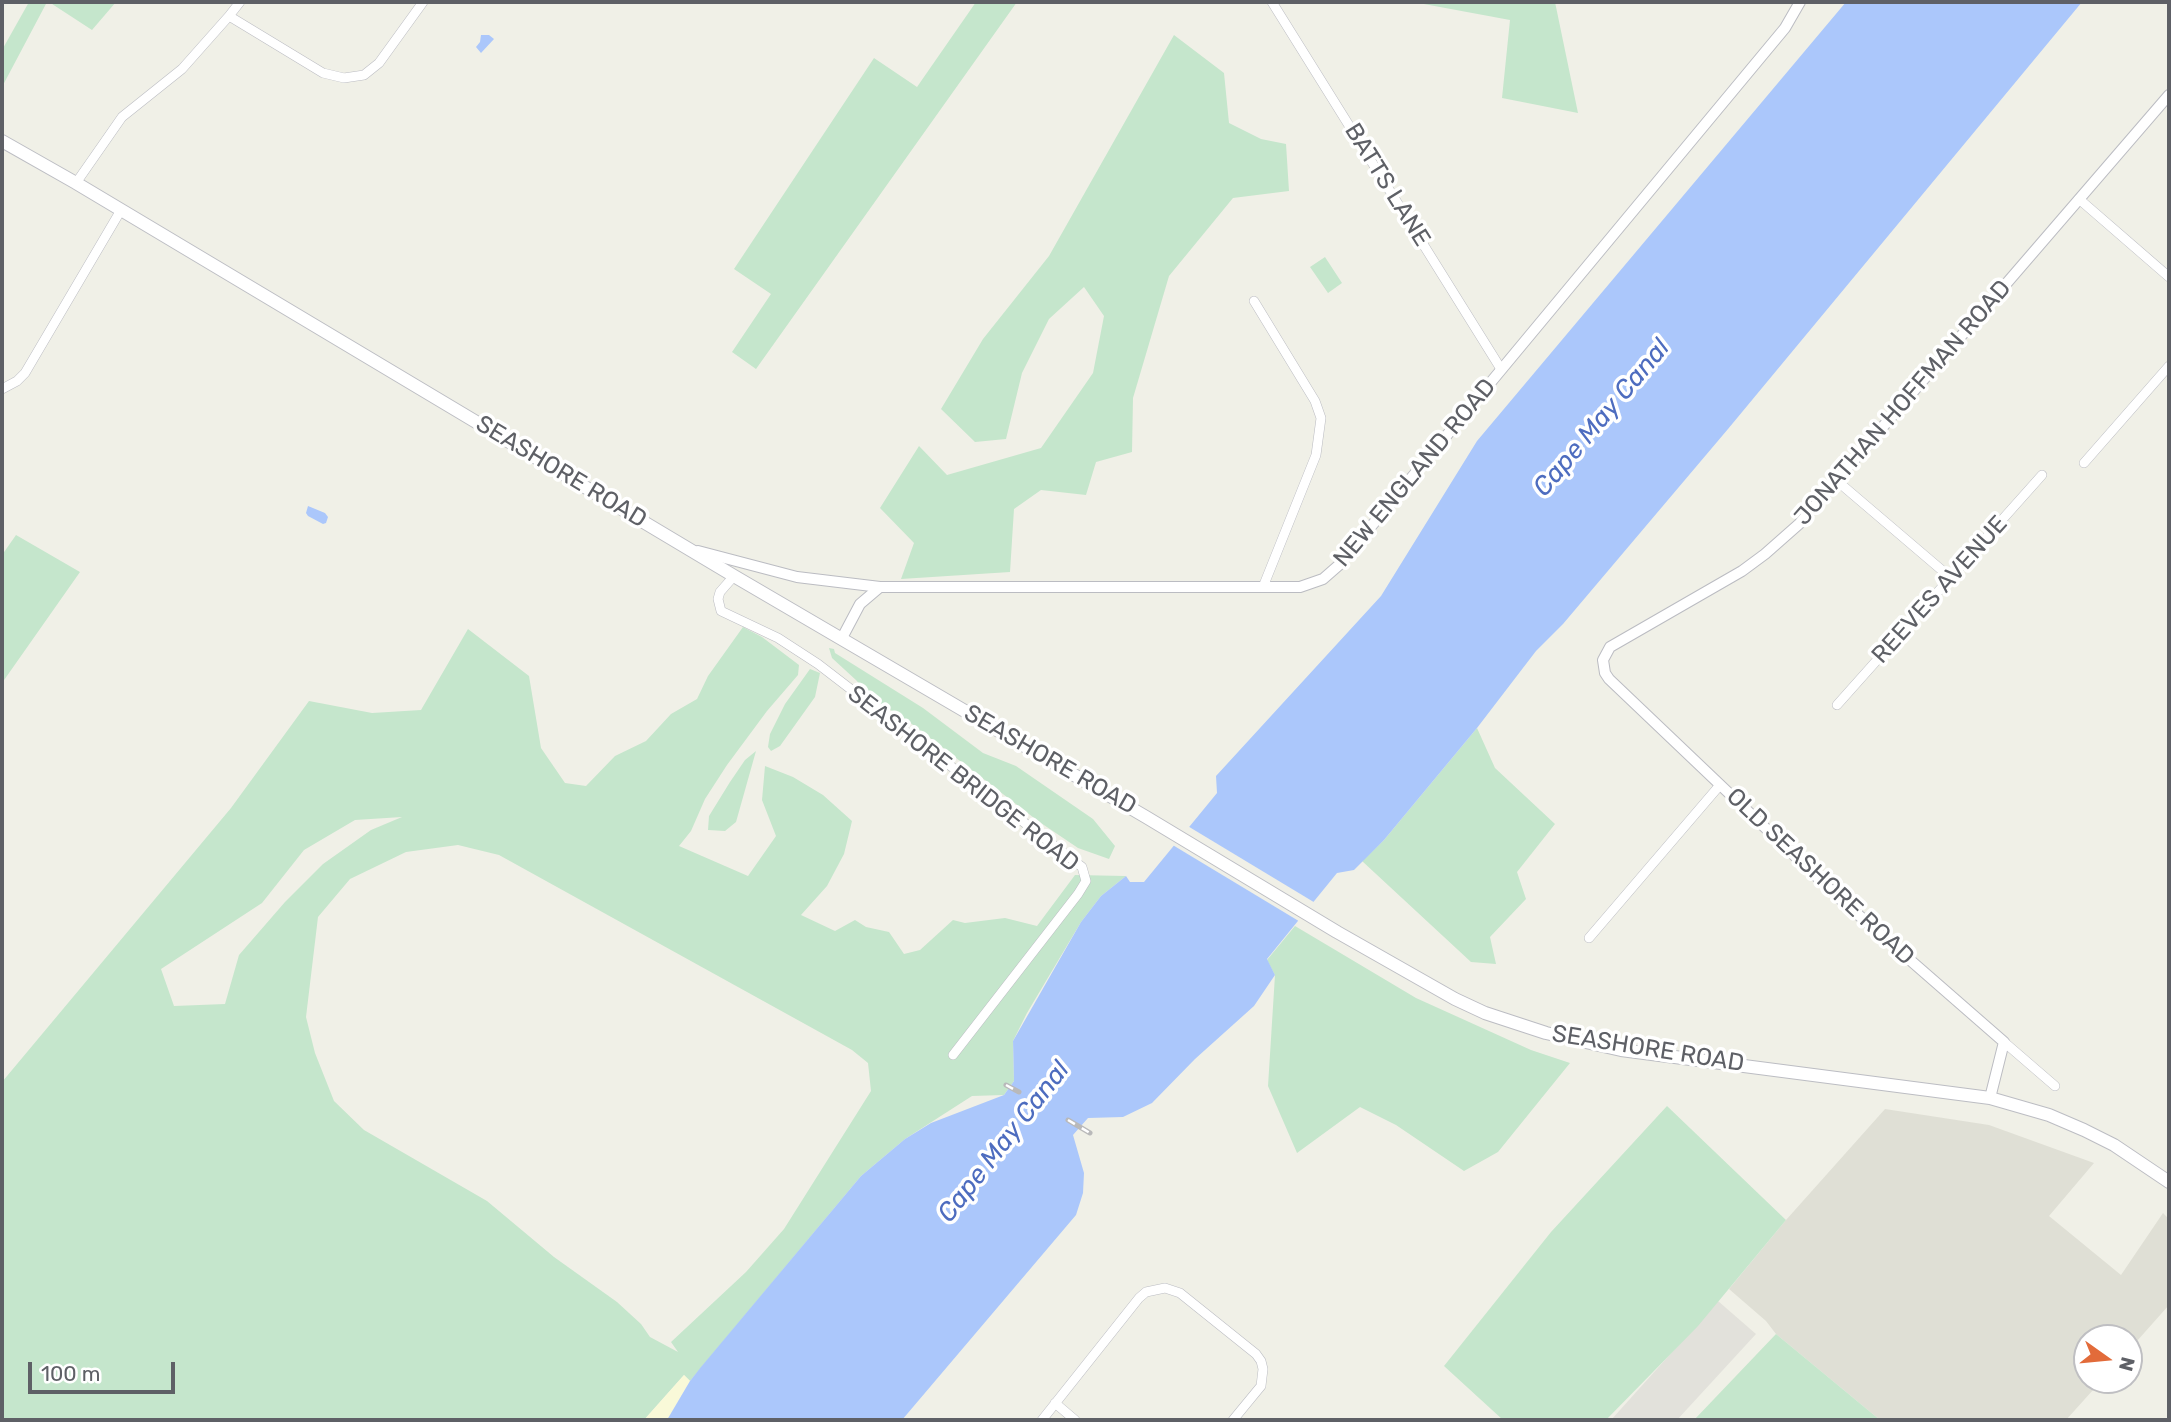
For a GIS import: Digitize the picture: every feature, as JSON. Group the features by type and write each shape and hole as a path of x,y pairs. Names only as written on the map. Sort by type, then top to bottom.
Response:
{"main road":[{"name":"SEASHORE ROAD","path":"2,141 734,576 1455,999 1485,1013 1546,1033 1621,1050 1990,1098 2049,1115 2114,1144 2169,1182"}],"street":[{"path":"76,183 122,117 182,69 240,2"},
{"path":"229,16 323,73 344,78 364,75 379,63 423,2"},
{"name":"BATTS LANE","path":"1272,2 1501,369"},
{"name":"NEW ENGLAND ROAD","path":"692,550 797,577 880,587 1300,587 1312,584 1333,572 1785,28 1800,2"},
{"name":"JONATHAN HOFFMAN ROAD","path":"1603,666 1605,653 1610,647 1742,570 1799,524 2169,96"},
{"path":"2079,199 2169,277"},
{"path":"2,389 25,373 121,210"},
{"path":"1254,301 1315,401 1321,418 1317,455 1263,587"},
{"path":"2084,463 2169,366"},
{"name":"REEVES AVENUE","path":"1837,705 2042,475"},
{"path":"1836,480 1951,578"},
{"name":"SEASHORE BRIDGE ROAD","path":"734,576 720,592 718,600 721,611 778,638 818,664 1082,867 1086,881 953,1055"},
{"path":"842,638 860,604 880,587"},
{"name":"OLD SEASHORE ROAD","path":"1603,666 1609,679 1839,898 2004,1042"},
{"path":"1589,938 1720,785"},
{"path":"1990,1098 2004,1042 2055,1086"},
{"path":"1042,1420 1139,1298 1156,1289 1171,1289 1202,1310 1261,1361 1261,1386 1233,1420"},
{"path":"1055,1403 1075,1420"}],"shaded area":[{"path":"29,2 47,2 2,87 2,50"},
{"path":"49,2 116,2 92,30"},
{"path":"976,2 1017,2 756,369 732,352 771,294 734,269 874,58 917,87"},
{"path":"1413,2 1555,2 1578,113 1502,98 1510,20"},
{"path":"1174,35 1224,73 1229,123 1261,139 1286,144 1289,191 1233,198 1169,276 1133,398 1132,452 1096,462 1086,495 1041,490 1014,509 1010,572 901,579 914,543 880,508 919,446 947,475 1041,448 1093,373 1104,316 1084,287 1049,319 1022,373 1006,439 975,442 941,409 983,339 1049,256"},
{"path":"1325,257 1342,283 1328,293 1310,267"},
{"path":"16,535 80,572 2,683 2,555"},
{"path":"743,627 762,637 799,665 798,675 727,765 705,799 691,831 679,846 748,876 776,836 762,800 765,766 793,777 823,795 852,821 844,854 827,886 801,915 835,931 855,920 866,927 889,932 904,954 920,950 953,920 965,923 1005,918 1037,926 1075,875 1126,876 1101,896 1081,922 1027,1013 1013,1041 1014,1081 1004,1095 972,1096 905,1139 861,1176 690,1381 684,1375 644,1420 2,1420 2,1082 231,808 309,701 372,713 421,710 468,629 529,676 541,748 565,783 586,786 615,756 646,741 671,714 697,699 708,676","holes":["402,817 371,830 323,864 285,902 239,955 225,1004 174,1006 161,969 262,903 304,850 355,820","458,845 499,855 852,1050 868,1063 871,1091 784,1229 746,1272 671,1342 678,1352 650,1337 641,1324 617,1302 554,1257 487,1201 364,1130 334,1101 315,1053 306,1017 318,917 350,879 406,852"]},
{"path":"829,648 923,708 983,753 1016,766 1093,819 1115,846 1109,859 1078,848 1038,821 908,721 865,694 857,681 832,658"},
{"path":"810,669 820,673 815,697 780,746 771,751 768,747 770,734 785,704"},
{"path":"1477,728 1495,768 1555,824 1517,872 1526,899 1490,937 1496,964 1471,962 1362,861 1384,840"},
{"path":"756,751 736,822 725,831 708,830 709,816 745,760"},
{"path":"1295,926 1416,998 1531,1050 1570,1063 1498,1152 1464,1171 1396,1125 1360,1107 1297,1153 1268,1086 1275,975 1267,960"},
{"path":"1667,1106 1786,1220 1698,1326 1606,1420 1503,1420 1444,1366 1551,1232"},
{"path":"1885,1109 1989,1125 2094,1163 2049,1216 2121,1275 2163,1213 2169,1219 2169,1305 2143,1334 2143,1324 2073,1324 2073,1394 2089,1394 2066,1420 1880,1420 1776,1334 1766,1321 1729,1289 1786,1220"},
{"path":"1718,1301 1756,1334 1677,1420 1611,1420"},
{"path":"1776,1334 1880,1420 1694,1420"}],"sand":[{"path":"684,1375 690,1381 667,1420 644,1420"}],"water":[{"name":"Cape May Canal","path":"1846,2 2082,2 1728,429 1563,624 1536,651 1477,728 1384,840 1354,870 1337,873 1267,959 1275,975 1254,1006 1195,1059 1152,1103 1123,1117 1088,1118 1073,1135 1084,1173 1083,1193 1076,1215 902,1420 667,1420 701,1367 861,1176 905,1139 931,1123 1004,1095 1014,1081 1013,1041 1081,922 1101,896 1126,876 1130,882 1144,882 1217,793 1216,776 1381,596 1477,441"},
{"path":"481,35 489,35 494,39 481,53 476,47"},
{"path":"308,506 325,513 328,517 326,523 308,516"}],"pier":[{"path":"1186,825 1317,904 1302,923 1171,844"}],"railway":[{"path":"1006,1085 1019,1092"},
{"path":"1068,1120 1090,1133"}]}
